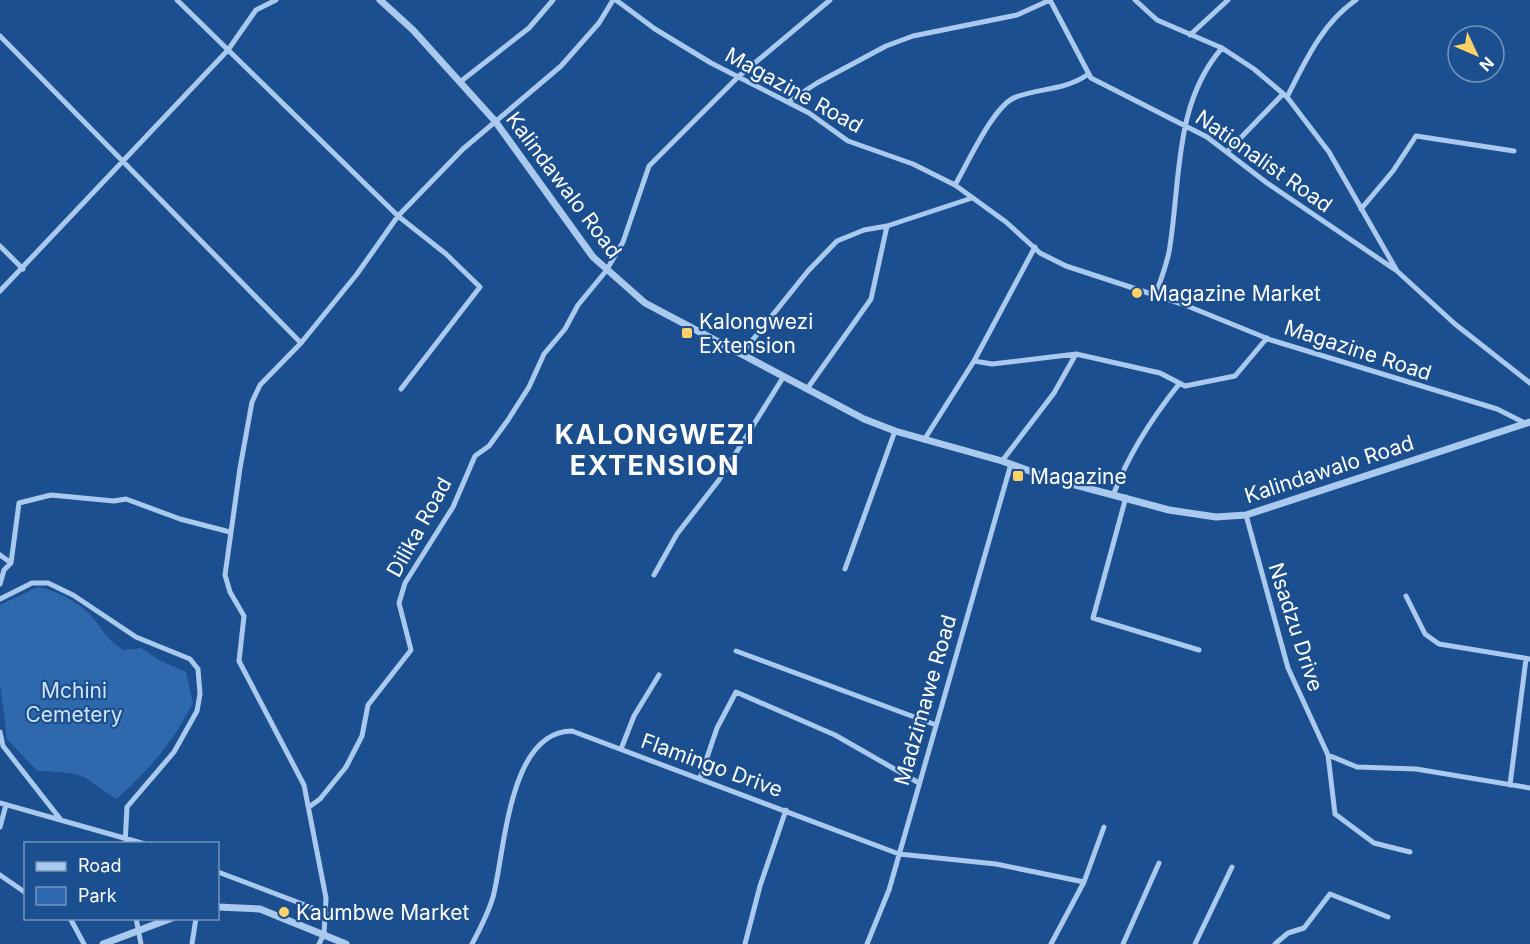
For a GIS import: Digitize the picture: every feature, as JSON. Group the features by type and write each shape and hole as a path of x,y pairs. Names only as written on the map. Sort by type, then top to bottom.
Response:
{"street":[{"path":"177,0 398,216 446,254 480,287 402,388"},
{"path":"0,291 228,50 256,10 276,0"},
{"name":"Kalindawalo Road","path":"381,0 495,121 593,257 606,271 645,303 864,419 895,431 1002,461 1049,478 1194,515 1246,514 1296,500 1527,422"},
{"path":"460,82 529,28 553,0"},
{"path":"319,944 324,934 326,913 324,882 309,807 296,767 239,661 239,648 245,622 228,587 225,575 230,532 254,395 266,378 301,343 357,274 398,216 463,148 561,66 599,23 615,0"},
{"name":"Magazine Road","path":"615,0 655,29 738,77 788,102 848,141 913,164 955,185 1050,258 1086,275 1155,296 1267,338 1497,409 1527,422"},
{"path":"606,271 623,242 649,166 738,77 830,0"},
{"path":"788,102 817,83 886,46 913,36 1017,15 1050,0 1076,47 1087,75 1070,85 1009,100 993,120 955,185"},
{"path":"1135,0 1157,20 1222,48 1254,69 1285,95 1329,152 1397,271 1455,324 1530,383"},
{"path":"1190,35 1228,0"},
{"path":"1228,151 1285,95 1316,42 1340,13 1356,0"},
{"path":"0,36 19,52 122,162 301,343"},
{"path":"1155,296 1168,254 1185,125 1200,76 1222,48"},
{"name":"Nationalist Road","path":"1087,75 1185,125 1228,151 1267,183 1397,271"},
{"path":"1362,209 1393,171 1416,136 1514,151"},
{"path":"742,353 829,248 856,233 887,226 972,198"},
{"path":"807,389 871,299 887,226"},
{"path":"0,246 23,269"},
{"path":"924,440 974,361 1035,247"},
{"name":"Dilika Road","path":"309,807 320,799 346,766 362,736 368,705 411,650 399,603 403,587 453,507 475,456 489,446 508,420 529,387 544,354 606,271"},
{"path":"974,361 992,364 1076,354 1160,373 1185,386 1235,376 1267,338"},
{"path":"1002,461 1054,393 1076,354"},
{"path":"654,575 677,534 719,480 784,376"},
{"path":"1114,493 1124,466 1157,412 1179,384"},
{"path":"845,569 895,431"},
{"name":"Madzimawe Road","path":"867,944 889,890 1011,464"},
{"path":"0,584 4,570 11,563 19,503 51,495 114,501 131,500 180,519 230,532"},
{"path":"1126,497 1093,618 1199,650"},
{"name":"Nsadzu Drive","path":"1246,514 1288,668 1328,755 1335,814 1370,841 1410,852"},
{"path":"0,555 11,563"},
{"path":"0,599 32,583 48,583 73,595 136,638 190,659 198,669 200,694 197,711 174,752 128,807 125,842"},
{"path":"1406,596 1425,634 1439,644 1528,659 1510,785"},
{"path":"736,651 936,724"},
{"path":"621,749 634,716 659,675"},
{"path":"700,778 717,728 736,692 835,735 919,783"},
{"name":"Flamingo Drive","path":"472,944 492,899 516,784 532,754 546,738 562,731 572,731 899,854 996,864 1084,882"},
{"path":"0,732 3,746 62,821"},
{"path":"1328,755 1357,767 1416,769 1530,788"},
{"path":"0,827 3,804 142,842"},
{"path":"745,944 760,886 786,810"},
{"path":"1051,944 1084,882 1104,827"},
{"path":"1123,944 1159,863"},
{"path":"1195,944 1232,867"},
{"path":"219,872 326,913"},
{"path":"0,875 24,892"},
{"path":"1275,944 1288,933 1305,928 1330,894 1388,917"},
{"path":"219,907 260,909 346,944"},
{"path":"71,920 84,944"},
{"path":"136,920 141,944"},
{"path":"103,944 166,920"},
{"path":"192,944 196,920"}],"green space":[{"name":"Mchini Cemetery","path":"38,587 53,591 83,608 110,639 123,650 141,648 159,660 186,672 193,703 160,754 117,799 84,777 64,772 37,771 7,739 0,683 0,605"}],"place":[{"name":"Magazine Market","path":"1137,293"},
{"name":"Kalongwezi Extension","path":"687,333"},
{"name":"Magazine","path":"1018,476"},
{"name":"Kaumbwe Market","path":"284,912"}],"district":[{"name":"KALONGWEZI EXTENSION","path":"655,450"}]}
